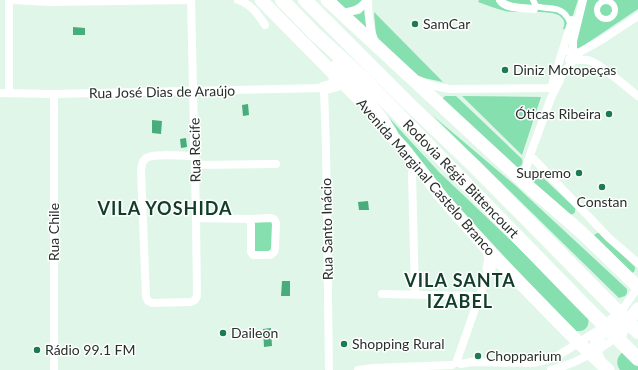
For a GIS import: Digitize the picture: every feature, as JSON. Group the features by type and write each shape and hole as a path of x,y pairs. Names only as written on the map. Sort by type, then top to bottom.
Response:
{"highway":[{"name":"Rodovia Régis Bittencourt","path":"282,0 315,34 361,76 638,359"},
{"name":"Rodovia Régis Bittencourt","path":"306,0 405,100 474,166 638,332"},
{"path":"315,34 382,120 391,134"}],"main road":[{"name":"Avenida Marginal Castelo Branco","path":"261,0 391,134 444,200 507,270 579,343 593,353 604,367"},
{"path":"327,0 638,287"},
{"path":"324,88 336,86 337,84 332,72"},
{"path":"488,249 491,258 488,269"},
{"path":"488,269 492,265 500,265 507,270"},
{"path":"620,335 623,327 638,309"},
{"path":"593,353 600,335 612,321"}],"street":[{"path":"9,93 10,0 49,2 190,0"},
{"name":"Rua Recife","path":"190,0 195,156 197,293 195,300 191,302 149,302 147,299 141,170 143,162 150,156 195,156"},
{"path":"238,0 244,2 253,9 265,25"},
{"path":"340,12 357,10 361,8 368,0"},
{"path":"368,0 370,26 378,48"},
{"path":"500,0 501,3 508,6 534,9"},
{"path":"533,0 536,6 557,9 563,12 571,26"},
{"path":"529,187 525,170 551,98 579,0"},
{"path":"573,57 573,41 583,0"},
{"path":"554,88 573,57 638,16"},
{"path":"588,48 593,57 605,70"},
{"path":"563,53 597,64 638,96"},
{"path":"410,76 430,85 449,89 554,88"},
{"name":"Rua José Dias de Araújo","path":"0,94 324,88"},
{"name":"Rua Santo Inácio","path":"324,88 329,370"},
{"name":"Rua Chile","path":"54,94 54,370"},
{"path":"530,155 597,226 638,263"},
{"path":"195,166 276,164"},
{"path":"412,173 415,295"},
{"path":"196,218 271,218 275,220 275,249 273,254 253,255 251,253 251,219"},
{"path":"584,236 597,226"},
{"path":"457,366 488,269"},
{"path":"358,370 363,368 457,366 471,362 533,362 556,357 612,321 623,310 638,287"},
{"path":"382,294 479,296"},
{"path":"551,370 574,362 593,353 620,335 638,318"},
{"path":"471,362 479,364 490,370"}],"shaded area":[{"path":"336,0 362,0 354,6 344,8"},
{"path":"479,0 578,0 568,30 563,29 564,21 557,15 543,12 505,11 478,2"},
{"path":"585,0 638,0 638,9 577,50 575,48"},
{"path":"366,8 367,30 350,15 360,14"},
{"path":"374,12 443,82 424,78 409,72 381,46 376,35"},
{"path":"73,27 85,28 85,35 73,35"},
{"path":"367,94 439,172 518,247 588,318 586,328 582,331 576,331 544,299 432,179"},
{"path":"445,96 456,96 522,159 520,166 518,168 443,101"},
{"path":"462,96 541,97 522,155"},
{"path":"248,104 249,115 243,116 242,105"},
{"path":"432,115 516,186 627,289 625,296 619,298"},
{"path":"152,120 162,121 161,134 152,133"},
{"path":"186,138 187,147 181,148 180,139"},
{"path":"532,172 537,172 575,208 573,214 570,214 530,179 530,174"},
{"path":"368,201 369,210 359,210 358,202"},
{"path":"254,221 272,222 273,249 269,252 255,251"},
{"path":"599,233 635,267 634,272 632,273 594,235"},
{"path":"282,281 290,281 290,296 281,296"},
{"path":"271,328 272,346 264,347 263,329"},
{"path":"624,351 638,366 638,370 620,370 618,360"}],"place":[{"name":"SamCar","path":"415,24"},
{"name":"Diniz Motopeças","path":"505,70"},
{"name":"Óticas Ribeira","path":"609,114"},
{"name":"Supremo","path":"579,173"},
{"name":"Constan","path":"602,187"},
{"name":"Daileon","path":"223,333"},
{"name":"Shopping Rural","path":"344,344"},
{"name":"Rádio 99.1 FM","path":"37,350"},
{"name":"Chopparium","path":"478,356"}],"district":[{"name":"VILA YOSHIDA","path":"165,209"},
{"name":"VILA SANTA IZABEL","path":"460,291"}]}
